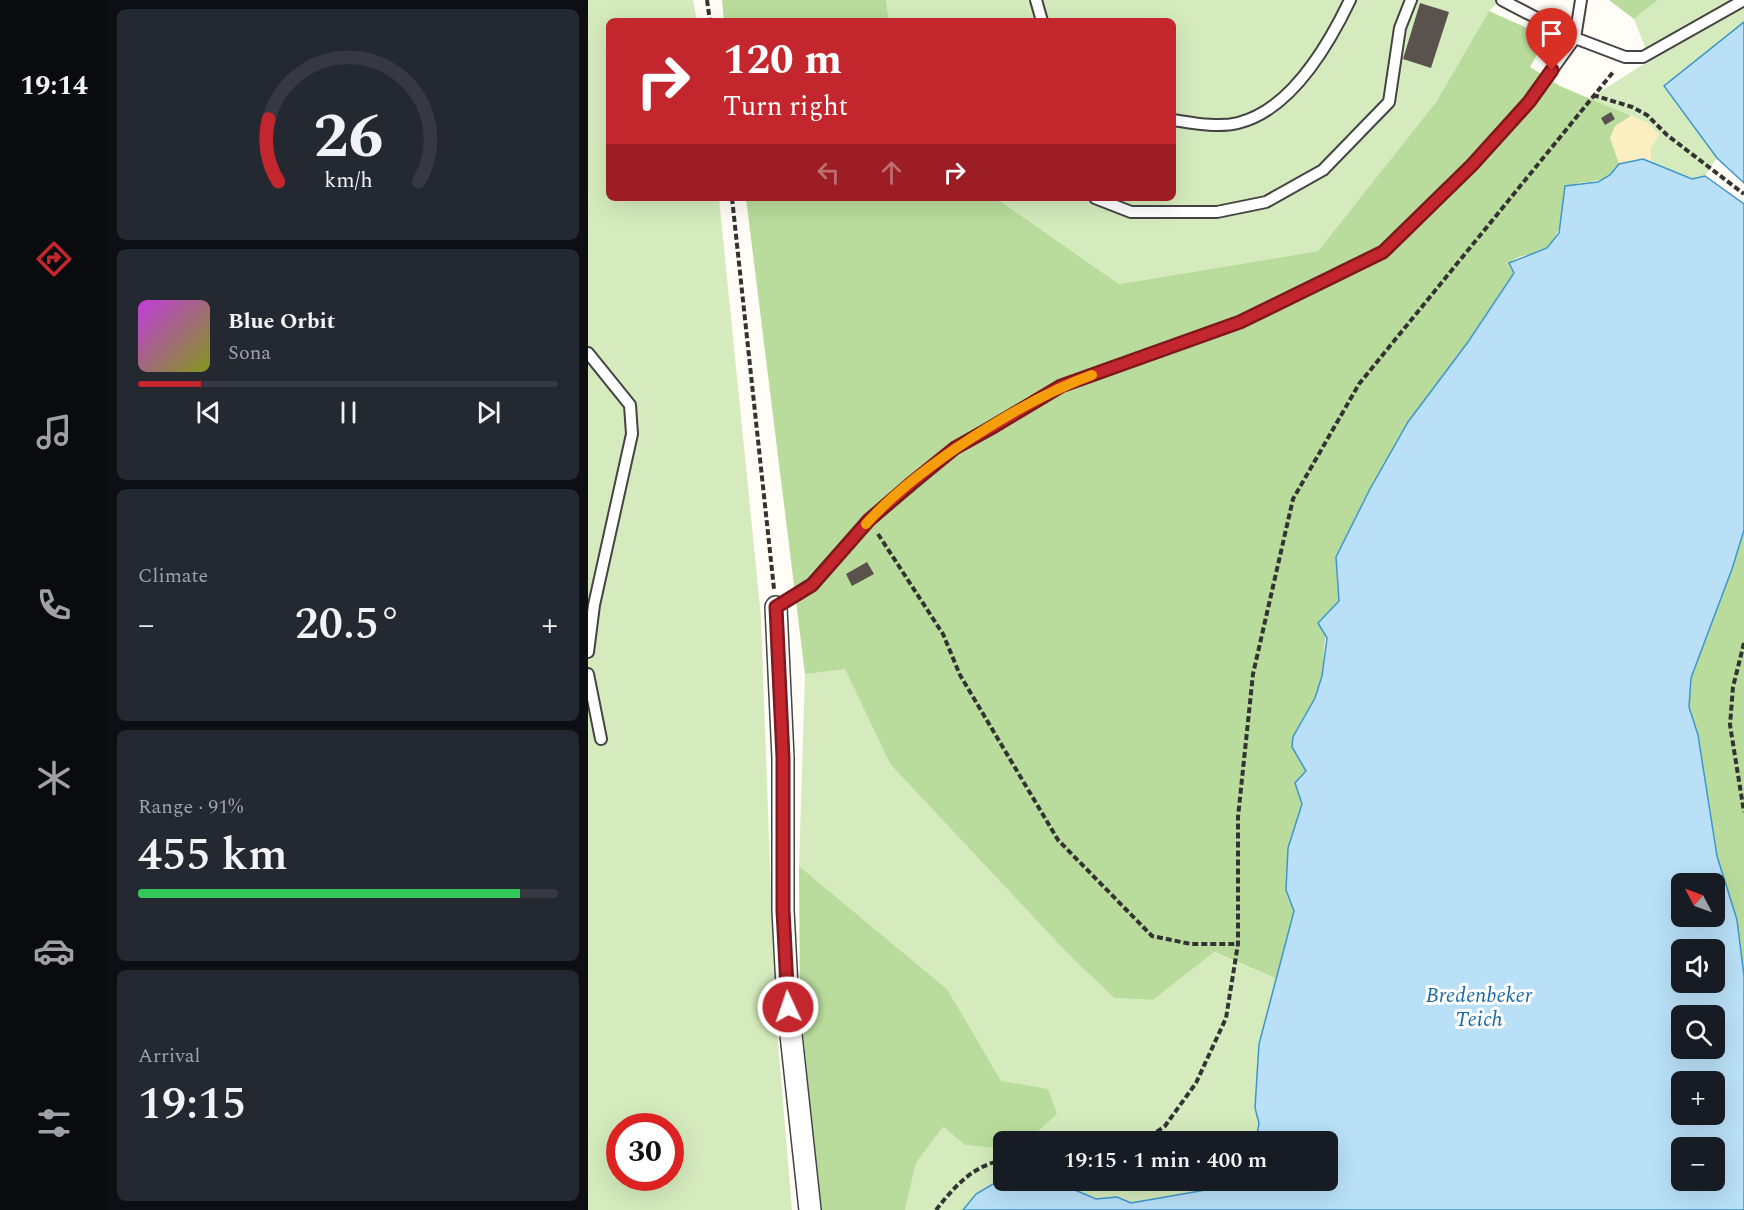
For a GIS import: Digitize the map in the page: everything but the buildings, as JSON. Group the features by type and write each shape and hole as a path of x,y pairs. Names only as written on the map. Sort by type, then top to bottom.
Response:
{"street":[{"path":"776,607 783,758 783,910 788,1007 810,1210"}],"lane":[{"path":"1036,0 1041,18"},
{"path":"1176,120 1202,124 1238,124 1278,104 1305,75 1338,25 1350,0"},
{"path":"1103,201 1131,212 1217,212 1266,202 1323,170 1389,102 1400,28 1411,0"},
{"path":"1502,0 1575,38 1625,57 1643,57 1744,0"},
{"path":"776,607 812,585 869,520 955,448 1061,386 1240,322 1383,252 1472,165 1529,102 1575,38 1581,0"},
{"path":"588,353 630,405 632,434 594,605 588,651"},
{"path":"588,674 601,739"}],"path":[{"path":"707,0 710,18"},
{"path":"1158,1131 1165,1126 1196,1083 1226,1018 1238,944 1238,817 1253,674 1293,499 1359,384 1625,57"},
{"path":"1593,95 1632,107 1647,115 1667,135 1744,194"},
{"path":"732,201 776,607"},
{"path":"869,520 943,634 960,675 1058,840 1152,936 1191,944 1238,944"},
{"path":"1744,643 1733,687 1730,725 1744,812"},
{"path":"936,1210 956,1184 993,1162"}],"green space":[{"path":"588,0 693,0 696,18 606,18 606,201 719,201 761,617 775,1006 792,1210 588,1210"},
{"path":"722,0 886,0 889,18 724,18"},
{"path":"886,0 1501,0 1489,11 1436,102 1318,251 1119,284 1000,201 1176,201 1176,18 889,18"},
{"path":"1609,0 1658,0 1634,19"},
{"path":"1658,0 1744,0 1744,22 1665,86 1717,158 1705,176 1693,179 1651,162 1648,123 1589,99 1650,60 1634,19"},
{"path":"1489,11 1547,37 1530,67 1560,86 1631,116 1616,126 1619,164 1602,179 1578,183 1550,245 1510,263 1514,273 1468,342 1408,422 1336,556 1339,601 1327,614 1322,676 1315,698 1293,737 1292,747 1306,771 1295,783 1302,804 1288,848 1286,890 1294,911 1277,979 1214,952 1153,1000 1114,998 1066,952 890,764 845,669 805,674 746,201 1000,201 1119,284 1318,251 1436,102"},
{"path":"1744,530 1744,976 1737,920 1725,882 1725,873 1722,873 1717,856 1698,735 1689,707 1691,678 1732,569"},
{"path":"845,668 890,764 1066,952 1114,998 1153,1000 1213,952 1277,979 1259,1044 1255,1108 1259,1123 1258,1131 1028,1131 947,989 799,866 805,674"},
{"path":"799,866 947,989 1001,1081 1048,1089 1057,1114 1039,1131 993,1131 993,1148 965,1145 943,1127 916,1163 905,1210 820,1210 800,1000"},
{"path":"943,1127 965,1145 993,1148 993,1184 976,1194 963,1210 905,1210 916,1163"},
{"path":"1077,1191 1200,1191 1131,1203 1117,1197 1096,1199"}],"sand":[{"path":"1631,116 1648,123 1659,135 1651,148 1651,162 1643,159 1619,164 1610,138 1615,126"}],"water":[{"path":"1744,22 1744,183 1717,158 1664,86"},
{"name":"Bredenbeker Teich","path":"1643,159 1692,179 1705,176 1744,204 1744,530 1732,569 1691,678 1689,707 1698,735 1717,856 1722,873 1671,873 1671,927 1725,927 1725,882 1737,920 1744,976 1744,1210 963,1210 976,1194 993,1184 993,1191 1077,1191 1096,1199 1117,1197 1131,1203 1200,1191 1338,1191 1338,1131 1258,1131 1259,1123 1255,1108 1259,1044 1294,911 1286,890 1288,848 1302,804 1295,783 1306,771 1292,747 1293,737 1315,698 1322,676 1327,638 1318,623 1339,601 1336,557 1370,489 1408,422 1468,342 1514,273 1509,263 1547,248 1559,233 1565,186 1598,182 1610,175 1619,164"}],"slow traffic":[{"path":"866,524 955,448 1061,386 1092,375"}],"route":[{"path":"788,1007 783,910 783,758 776,607 812,585 869,520 955,448 1061,386 1240,322 1383,252 1472,165 1529,102 1552,70"}]}
